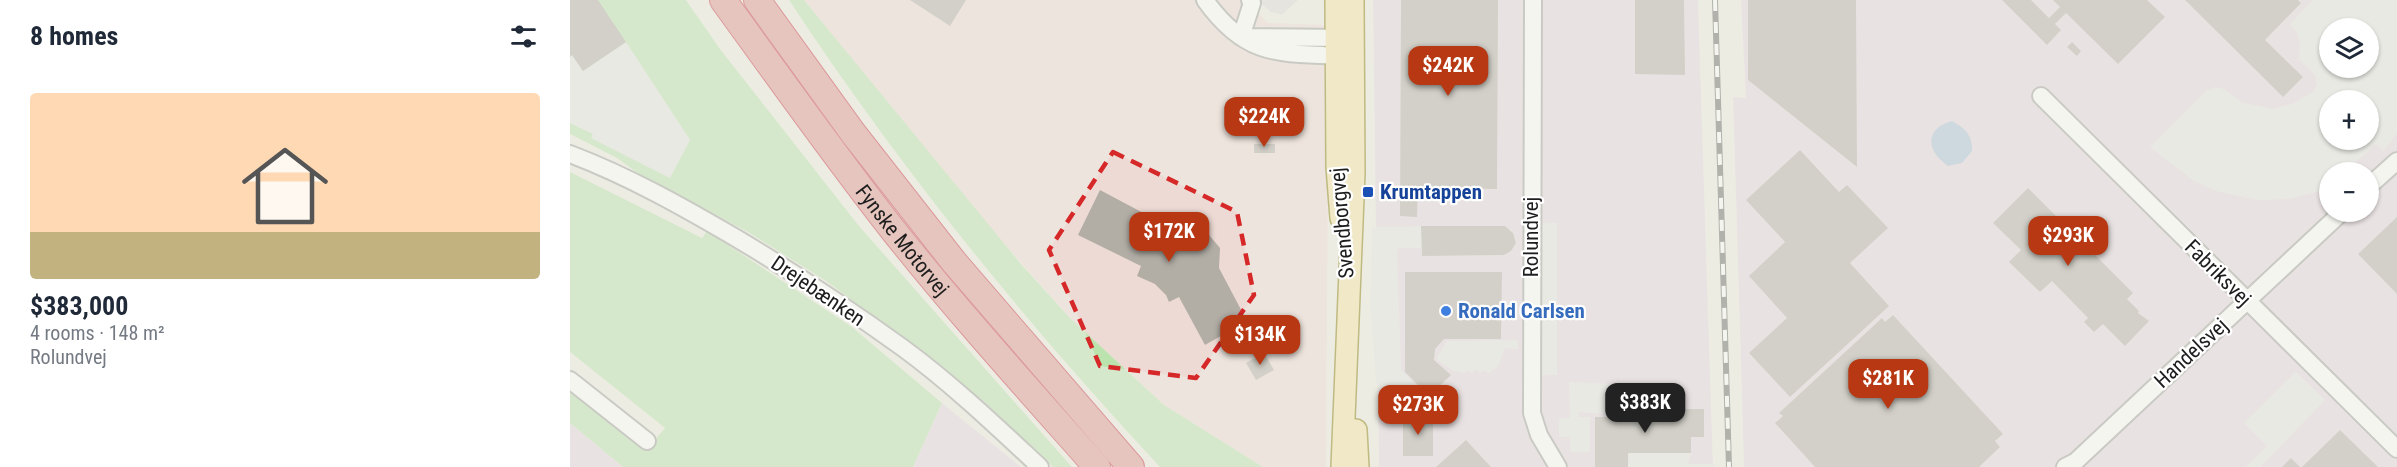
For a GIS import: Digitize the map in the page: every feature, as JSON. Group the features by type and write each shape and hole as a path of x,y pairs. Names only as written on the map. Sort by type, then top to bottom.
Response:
{"highway":[{"path":"708,0 807,134 894,231"},
{"name":"Fynske Motorvej","path":"723,0 894,231 978,332 1097,467"},
{"name":"Fynske Motorvej","path":"757,0 853,133 954,262 1131,467"},
{"path":"771,0 799,58"}],"main road":[{"name":"Svendborgvej","path":"1336,0 1344,47 1354,173 1342,467"},
{"name":"Svendborgvej","path":"1344,47 1353,0"},
{"name":"Svendborgvej","path":"1348,352 1358,467"}],"street":[{"path":"1205,0 1217,17 1241,37 1344,47"},
{"path":"1241,37 1252,3 1250,0"},
{"name":"Rolundvej","path":"1533,0 1532,412 1539,435 1558,467"},
{"name":"Fabriksvej","path":"2041,96 2397,449"},
{"name":"Drejebænken","path":"570,154 604,167 699,217 799,276 904,349 984,414 1040,467"},
{"path":"2379,177 2397,161"},
{"name":"Handelsvej","path":"2065,467 2075,462 2331,222"},
{"path":"570,380 647,441"}],"highlighted area":[{"path":"1113,152 1237,212 1254,295 1196,378 1100,366 1049,250"}],"shaded area":[{"path":"804,0 1245,0 1268,23 1329,25 1326,467 1263,467 1164,405 1070,318 999,238"},
{"path":"1257,0 1298,0 1282,15 1271,12"},
{"path":"1373,0 1698,0 1713,467 1379,467"},
{"path":"1741,0 2397,0 2397,467 1744,467 1733,97 1746,98"},
{"path":"2313,0 2397,0 2397,133 2384,151 2379,147 2379,90 2319,90 2319,150 2369,150 2355,162 2319,162 2319,191 2289,199 2257,200 2217,191 2194,181 2150,147 2206,91 2215,87 2223,89 2243,103 2274,109 2292,104 2313,92 2317,84 2315,75 2299,59 2300,42 2290,24"},
{"path":"626,42 690,140 670,178 591,138 593,134 570,123 570,57 572,55 583,71"},
{"path":"1540,223 1557,223 1557,375 1540,375"},
{"path":"1501,226 1511,230 1516,240 1511,251 1504,255 1422,256 1421,248 1399,248 1397,251 1401,370 1422,391 1419,395 1402,401 1396,406 1382,393 1376,383 1370,305 1372,227"},
{"path":"1518,340 1518,349 1505,348 1498,366 1489,373 1484,370 1480,373 1476,369 1472,373 1469,370 1464,373 1454,371 1437,358 1447,341"},
{"path":"2296,372 2325,400 2260,467 2246,467 2267,446 2244,423"},
{"path":"1569,382 1613,384 1612,414 1579,412 1579,417 1590,417 1590,452 1570,452 1570,437 1559,437 1559,418 1570,418"},
{"path":"942,403 1021,467 913,467"},
{"path":"570,423 623,467 570,467"},
{"path":"1629,453 1691,453 1688,464 1715,464 1715,467 1628,467"}],"green space":[{"path":"570,0 686,0 720,49 859,226 1072,467 1053,467 942,366 826,281 748,232 643,177 617,158 570,134"},
{"path":"789,0 804,0 1021,264 1070,318 1164,405 1263,467 1160,467 1060,356 964,241 874,122"},
{"path":"570,172 702,238 707,231 852,327 942,403 913,467 623,467 570,423 570,390 646,450 665,428 570,352"}],"water":[{"path":"1952,121 1967,133 1972,151 1962,163 1948,166 1935,154 1931,141 1936,129"}],"building":[{"path":"570,0 598,0 626,42 583,71 572,55 570,57"},
{"path":"910,0 966,0 950,26"},
{"path":"1401,0 1498,0 1497,189 1418,188 1417,217 1400,216"},
{"path":"1635,0 1684,0 1685,75 1635,74"},
{"path":"1748,0 1856,0 1857,167 1748,80"},
{"path":"2002,0 2031,0 2049,18 2060,7 2053,0 2147,0 2165,17 2118,64 2066,13 2055,24 2061,30 2047,45"},
{"path":"2185,0 2298,0 2301,3 2265,40 2303,77 2283,97"},
{"path":"2072,42 2081,51 2077,56 2067,47"},
{"path":"1254,144 1275,144 1275,153 1254,153"},
{"path":"1800,150 1839,192 1847,185 1888,228 1850,263 1889,306 1790,397 1749,353 1787,318 1749,276 1785,242 1746,200"},
{"path":"2028,188 2133,293 2127,299 2139,311 2138,313 2149,321 2125,346 2103,324 2094,332 2084,322 2088,318 2052,281 2040,292 2009,262 2021,250 1993,223"},
{"path":"1100,190 1181,233 1193,230 1209,235 1220,248 1219,268 1247,321 1205,345 1179,297 1169,302 1166,295 1155,284 1137,276 1141,266 1078,235"},
{"path":"2397,217 2397,294 2358,254"},
{"path":"1421,226 1505,226 1513,233 1516,243 1511,251 1504,255 1422,256"},
{"path":"1405,272 1502,272 1501,339 1444,339 1435,349 1434,360 1451,375 1429,396 1405,372"},
{"path":"1893,315 2003,434 1995,441 2000,447 1979,467 1815,467 1775,423 1783,416 1779,413 1882,318 1885,322"},
{"path":"1264,353 1274,370 1256,380 1246,363"},
{"path":"1613,409 1704,409 1704,437 1691,437 1691,453 1628,453 1628,467 1595,467 1595,417 1613,417"},
{"path":"1403,417 1433,417 1433,456 1403,456"},
{"path":"2340,430 2378,467 2302,467"},
{"path":"1466,440 1491,467 1436,467"},
{"path":"2291,458 2300,467 2282,467"}],"railway":[{"path":"1715,0 1729,467"}],"place":[{"name":"Krumtappen","path":"1368,192"},
{"name":"Ronald Carlsen","path":"1446,311"}]}
